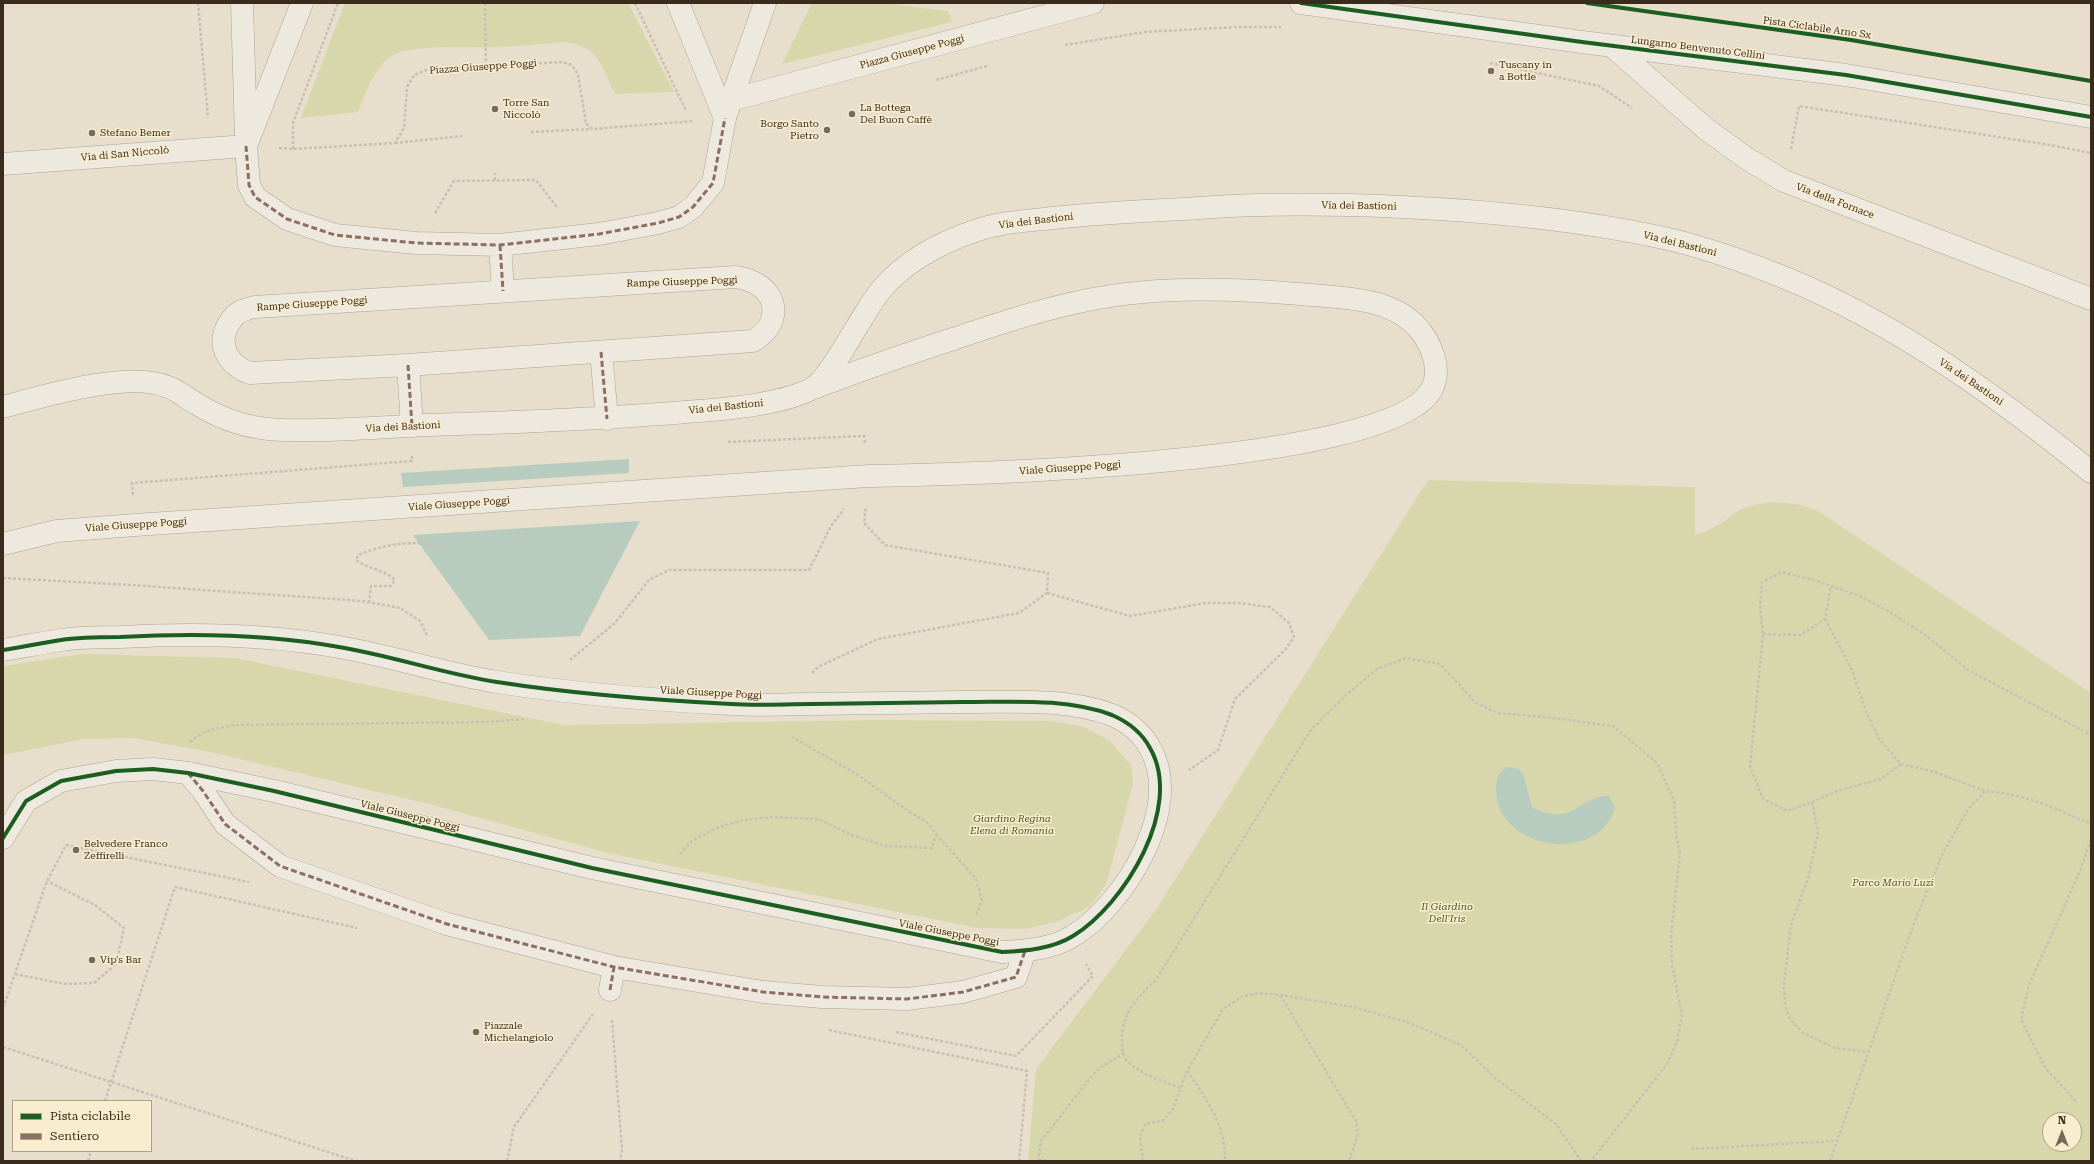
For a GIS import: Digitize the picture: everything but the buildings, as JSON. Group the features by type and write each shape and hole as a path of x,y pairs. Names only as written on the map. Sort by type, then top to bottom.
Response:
{"street":[{"path":"242,3 246,146 249,185 254,197 288,219 335,235 416,244 500,245 599,234 658,223 680,217 693,207 713,183 728,109 765,3"},
{"path":"246,146 302,3"},
{"path":"678,3 728,109"},
{"name":"Piazza Giuseppe Poggi","path":"728,109 1093,3"},
{"name":"Lungarno Benvenuto Cellini","path":"1301,3 1612,46 1846,75 2091,117"},
{"name":"Via della Fornace","path":"1612,46 1706,129 1746,158 1784,181 2091,299"},
{"name":"Via di San Niccolò","path":"3,164 210,147 246,146"},
{"name":"Via dei Bastioni","path":"3,407 70,389 129,381 149,381 167,385 227,420 251,428 319,432 412,426 607,419 756,405 814,388 839,356 880,291 895,276 917,259 934,249 953,239 979,229 1002,224 1073,216 1222,206 1346,204 1470,210 1553,219 1662,237 1731,257 1789,280 1860,313 1965,377 2034,426 2091,472"},
{"path":"500,245 503,291"},
{"name":"Rampe Giuseppe Poggi","path":"736,277 752,282 765,291 773,306 772,322 763,336 753,341 601,352 408,366 250,373 238,369 230,359 224,349 224,332 232,319 239,312 255,307 736,277"},
{"name":"Viale Giuseppe Poggi","path":"3,544 57,531 135,525 868,476 956,475 1156,463 1280,446 1335,435 1378,424 1420,405 1433,386 1436,375 1434,355 1425,337 1411,319 1391,308 1318,296 1235,289 1195,289 1136,293 1090,300 1032,313 870,367 814,388"},
{"path":"601,352 607,419"},
{"path":"408,366 412,426"},
{"name":"Viale Giuseppe Poggi","path":"3,650 64,639 149,635 242,636 338,646 494,682 566,691 735,705 1026,702 1086,707 1126,722 1139,732 1149,745 1158,763 1161,789 1158,814 1150,839 1118,893 1092,921 1072,937 1049,946 1025,951 1002,952 584,867 274,791 188,773 153,770 116,771 61,781 26,801 3,838"},
{"path":"188,773 203,791 225,824 280,866 447,924 614,967 763,992 822,997 907,999 963,992 1016,977 1025,951"},
{"path":"610,990 614,967"}],"path":[{"path":"198,3 210,147"},
{"path":"293,149 293,123 338,3"},
{"path":"485,3 486,67"},
{"path":"635,3 691,121"},
{"path":"1060,46 1146,32 1236,27 1289,27"},
{"path":"1489,63 1599,86 1639,113"},
{"path":"929,81 995,64"},
{"path":"1799,106 2050,144 2091,153"},
{"path":"531,132 593,129 691,121 728,109"},
{"path":"246,146 293,149 395,143 462,136"},
{"path":"495,173 495,180"},
{"path":"454,181 536,180"},
{"path":"135,525 132,483 412,461 412,426"},
{"path":"566,691 567,662 615,623 649,580 669,570 808,570 831,526 868,476 864,436 721,442"},
{"path":"369,603 371,586 391,586 394,585 395,580 368,565 359,563 356,560 358,555 412,542 428,542 444,547 447,544 444,505"},
{"path":"1901,764 1881,779 1837,791 1786,811 1763,799 1750,766 1763,634 1760,608 1762,582 1782,572 1860,596 1888,611 1927,636 1968,670 2091,735"},
{"path":"3,578 131,585 369,603 400,608 420,621 430,639 425,665"},
{"path":"1831,586 1825,619 1852,670 1867,714 1879,739 1901,764 1935,772 1985,791 2011,794 2052,807 2075,819 2091,823"},
{"path":"1047,593 1130,616 1206,603 1254,605 1270,607 1289,623 1294,637 1285,650 1235,699 1218,750 1161,789"},
{"path":"1763,634 1800,635 1825,619"},
{"path":"1180,1088 1144,1072 1127,1061 1124,1053 1122,1035 1124,1020 1138,997 1156,980 1310,732 1344,697 1377,669 1406,658 1440,664 1476,703 1498,713 1546,716 1613,726 1658,763 1674,800 1676,833 1680,855 1672,935 1672,963 1682,1016 1677,1042 1667,1064 1591,1161"},
{"path":"188,773 185,751 190,741 214,728 235,725 487,722 531,719"},
{"path":"1830,1161 1916,918 1942,855 1967,810 1985,791"},
{"path":"1812,802 1818,833 1809,875 1792,925 1784,984 1785,1005 1790,1019 1803,1033 1835,1048 1869,1052"},
{"path":"673,886 678,857 692,841 716,828 751,819 773,817 818,819"},
{"path":"936,834 976,879 982,900 965,945"},
{"path":"2076,1101 2046,1070 2021,1020 2029,985 2080,871 2091,838"},
{"path":"3,1008 48,882 66,845 256,884"},
{"path":"15,974 65,984 94,983 116,964 124,928 95,904 48,882"},
{"path":"105,1100 175,887 362,929"},
{"path":"894,1031 1016,1056 1093,976"},
{"path":"507,1161 514,1127 610,990"},
{"path":"610,990 622,1150 620,1161"},
{"path":"1142,1161 1140,1137 1146,1124 1164,1120 1173,1109 1186,1071 1223,1009 1241,997 1257,993 1280,995 1352,1007 1407,1022 1461,1045 1495,1078 1556,1124 1581,1161"},
{"path":"1280,995 1356,1120 1358,1134 1349,1161"},
{"path":"827,1030 1027,1071 1019,1161"},
{"path":"3,1048 356,1161"},
{"path":"1048,1161 1039,1161 1041,1141 1100,1068 1124,1053"},
{"path":"1186,1071 1211,1105 1221,1129 1225,1161"},
{"path":"1691,1149 1837,1141"}],"green space":[{"path":"345,3 628,3 674,92 615,94 598,59 585,48 576,44 565,42 524,46 426,48 399,53 390,57 384,62 371,82 358,112 301,118"},
{"path":"812,3 883,3 948,11 952,22 782,64"},
{"path":"1428,480 1695,487 1695,535 1718,525 1738,511 1758,504 1778,502 1788,503 1818,511 2091,693 2091,1161 1028,1161 1036,1069 1155,911"},
{"name":"Giardino Regina Elena di Romania","path":"81,654 235,658 564,725 878,720 1053,721 1084,727 1109,740 1131,765 1133,784 1106,885 1089,907 1058,921 1025,929 977,928 608,853 433,805 210,752 133,738 84,739 3,755 3,666"}],"shaded area":[{"path":"629,459 629,473 403,487 401,473"},
{"path":"640,521 580,636 489,640 413,535"},
{"path":"1507,767 1519,769 1524,776 1532,807 1546,813 1557,815 1566,813 1598,797 1609,796 1615,807 1606,826 1590,838 1571,843 1550,843 1530,837 1512,826 1500,810 1496,783 1501,772"}],"marked path":[{"path":"246,146 249,185 255,197 287,219 335,235 416,243 500,245 599,234 658,223 679,217 693,207 713,183 725,118"},
{"path":"500,245 503,291"},
{"path":"601,352 607,419"},
{"path":"408,365 412,426"},
{"path":"188,773 203,791 225,824 280,866 447,924 614,967 763,992 822,997 907,999 963,992 1016,977 1025,951"},
{"path":"610,990 614,967"}],"cycle path":[{"path":"1301,3 1582,42 1846,75 2091,117"},
{"name":"Pista Ciclabile Arno Sx","path":"1587,3 1851,40 2091,81"},
{"path":"3,650 61,640 83,638 174,635 257,637 285,639 339,647 379,655 477,679 555,690 643,698 751,705 1003,702 1058,703 1112,715 1124,721 1139,733 1150,748 1159,772 1160,798 1154,825 1144,852 1129,878 1112,901 1093,921 1073,936 1056,944 1029,950 1002,952 592,868 274,791 188,773 153,769 116,771 61,781 26,801 3,838"}],"place":[{"name":"Tuscany in a Bottle","path":"1491,71"},
{"name":"Torre San Niccolò","path":"495,109"},
{"name":"La Bottega Del Buon Caffè","path":"852,114"},
{"name":"Borgo Santo Pietro","path":"827,130"},
{"name":"Stefano Bemer","path":"92,133"},
{"name":"Belvedere Franco Zeffirelli","path":"76,850"},
{"name":"Vip's Bar","path":"92,960"},
{"name":"Piazzale Michelangiolo","path":"476,1032"}],"park label":[{"name":"Parco Mario Luzi","path":"1893,883"},
{"name":"Il Giardino Dell'Iris","path":"1447,912"}]}
